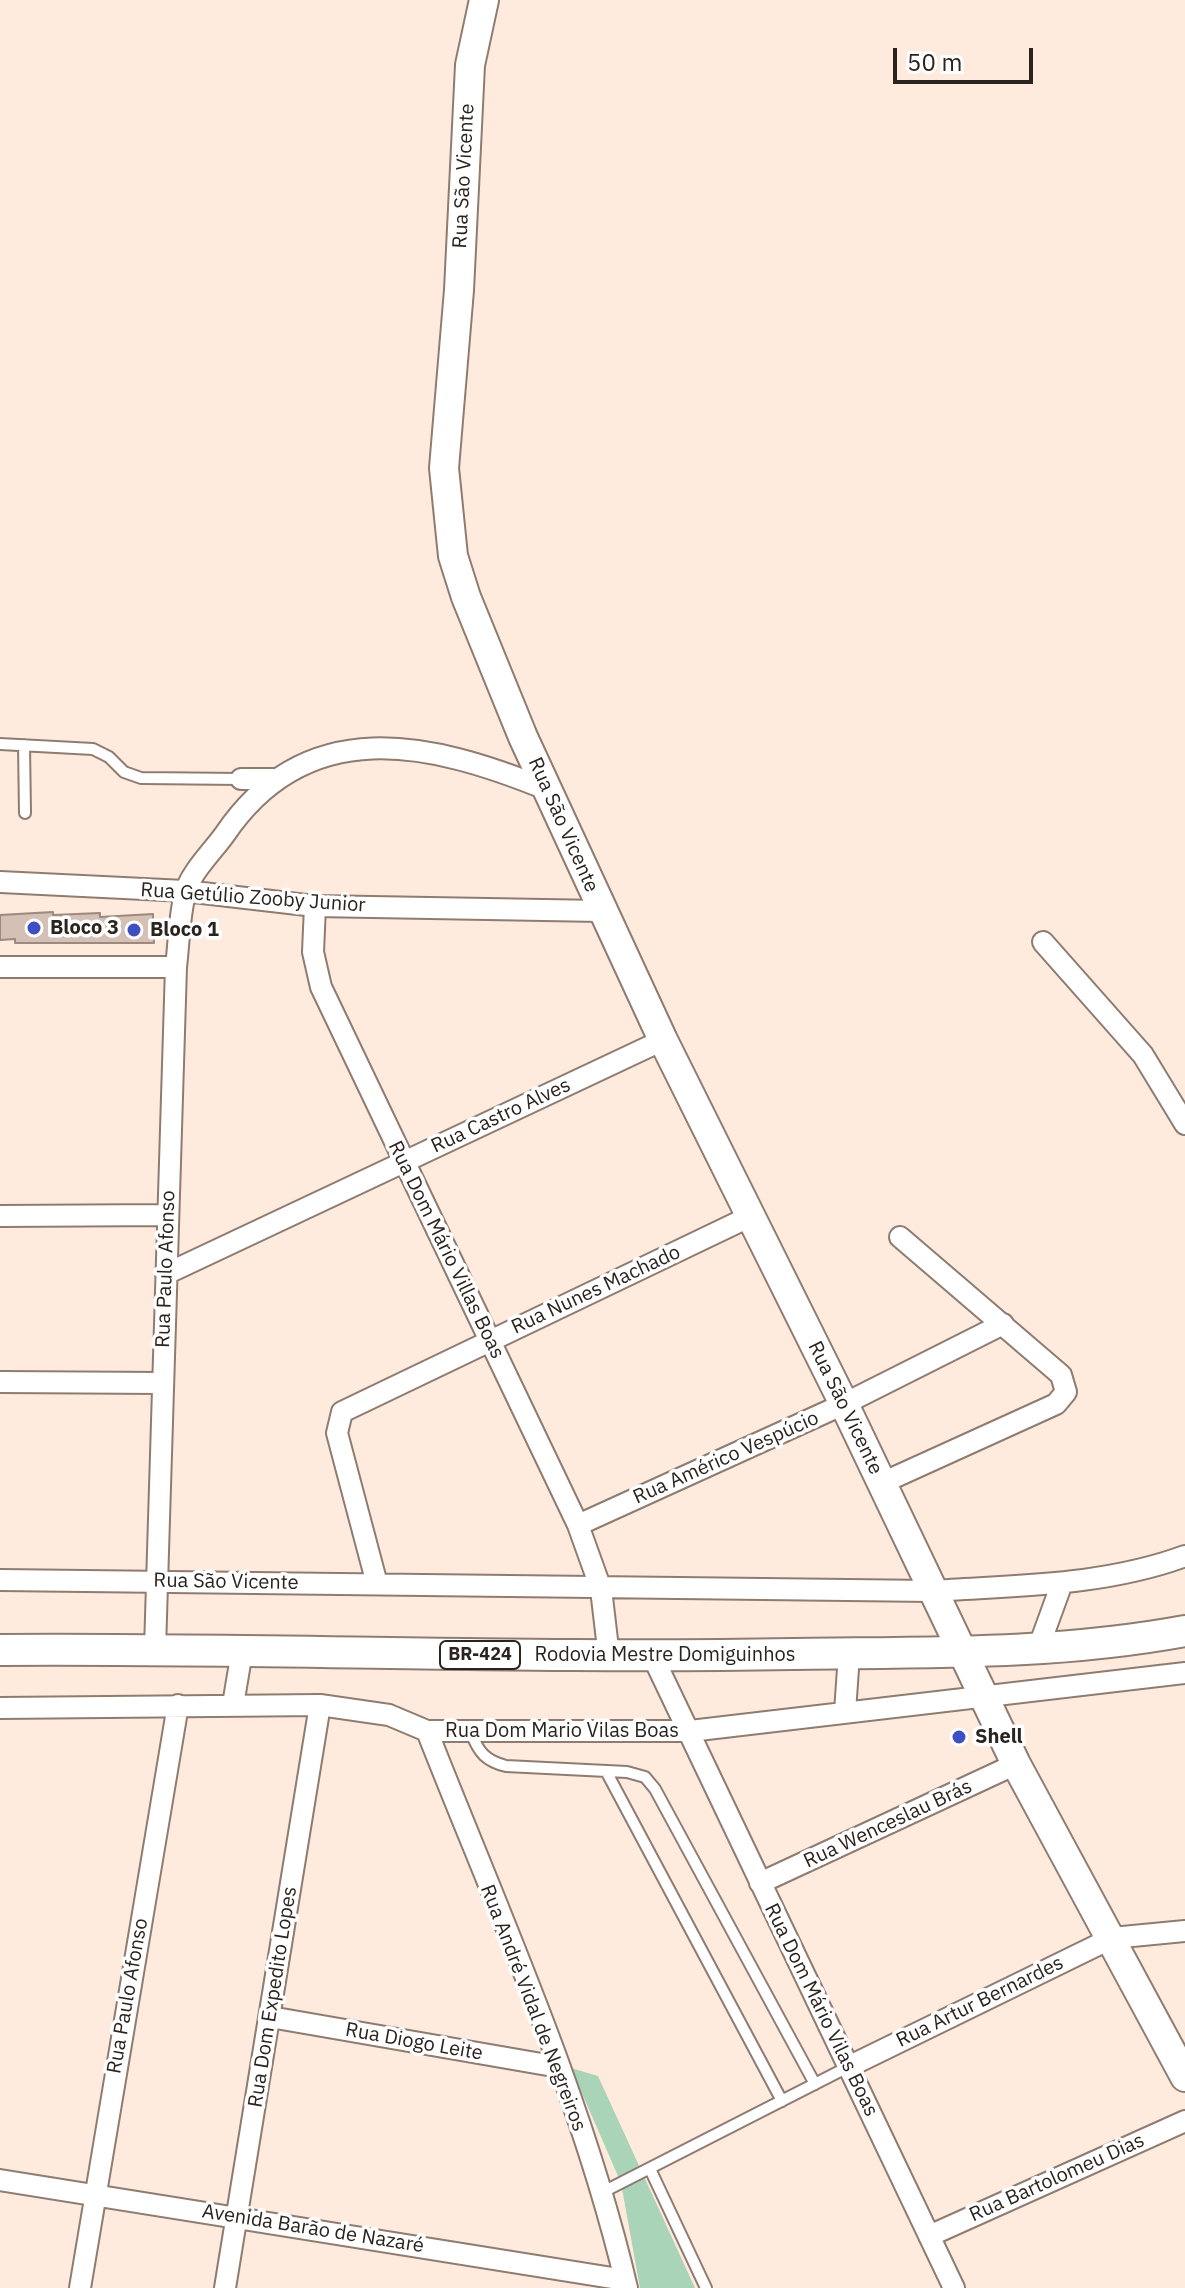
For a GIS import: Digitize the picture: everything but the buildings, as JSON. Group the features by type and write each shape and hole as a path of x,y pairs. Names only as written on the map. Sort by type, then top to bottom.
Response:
{"main road":[{"name":"Rodovia Mestre Domiguinhos","path":"0,1650 155,1649 609,1657 849,1654 1038,1649 1185,1631"}],"street":[{"name":"Rua São Vicente","path":"484,0 470,65 459,290 444,468 453,556 492,665 601,911 663,1040 844,1404 1016,1764 1185,2077"},
{"path":"185,891 245,803 277,779 315,758 368,748 434,752 484,764 546,789"},
{"path":"241,779 277,779"},
{"name":"Rua Getúlio Zooby Junior","path":"0,882 185,891 315,906 601,911"},
{"name":"Rua Paulo Afonso","path":"155,1649 176,967 185,891"},
{"name":"Rua Dom Mário Villas Boas","path":"315,906 313,952 321,987 578,1525 601,1589 609,1657"},
{"path":"1043,942 1138,1048 1185,1124"},
{"path":"0,967 176,967"},
{"name":"Rua Castro Alves","path":"166,1274 663,1040"},
{"path":"0,1216 167,1215"},
{"name":"Rua Nunes Machado","path":"377,1584 337,1433 338,1418 342,1412 751,1216"},
{"path":"882,1483 1062,1399 1066,1386 1061,1375 900,1237"},
{"name":"Rua Américo Vespúcio","path":"578,1525 844,1404 1003,1324"},
{"path":"0,1382 163,1383"},
{"path":"932,1591 1062,1583 1180,1564"},
{"name":"Rua São Vicente","path":"0,1580 932,1591"},
{"path":"1038,1649 1062,1583"},
{"path":"233,1705 242,1651"},
{"path":"845,1712 849,1654"},
{"name":"Rua Dom Mário Vilas Boas","path":"653,1657 954,2288"},
{"name":"Rua Dom Mario Vilas Boas","path":"0,1708 320,1705 389,1715 427,1731 690,1731 1185,1673"},
{"name":"Rua Paulo Afonso","path":"80,2288 178,1705"},
{"name":"Rua Dom Expedito Lopes","path":"225,2288 320,1705"},
{"name":"Rua André Vidal de Negreiros","path":"427,1731 559,2067 601,2193 626,2284"},
{"name":"Rua Wenceslau Brás","path":"760,1883 1016,1764"},
{"path":"1112,1938 1185,1931"},
{"name":"Rua Artur Bernardes","path":"848,2067 1112,1938"},
{"name":"Rua Diogo Leite","path":"270,2017 559,2067"},
{"name":"Rua Bartolomeu Dias","path":"929,2236 1185,2121"},
{"name":"Avenida Barão de Nazaré","path":"0,2180 238,2217 626,2284"}],"lane":[{"path":"0,744 93,749 109,757 124,772 141,778 241,779"},
{"path":"24,745 25,813"},
{"path":"471,1733 478,1749 489,1762 645,1777 655,1789 815,2084"},
{"path":"606,1771 782,2101"},
{"path":"601,2193 848,2067"},
{"path":"650,2169 706,2288"}],"green space":[{"path":"571,2068 598,2076 695,2288 640,2288 621,2183"}],"place":[{"name":"Bloco 3","path":"34,928"},
{"name":"Bloco 1","path":"134,930"},
{"name":"Shell","path":"959,1737"}]}
